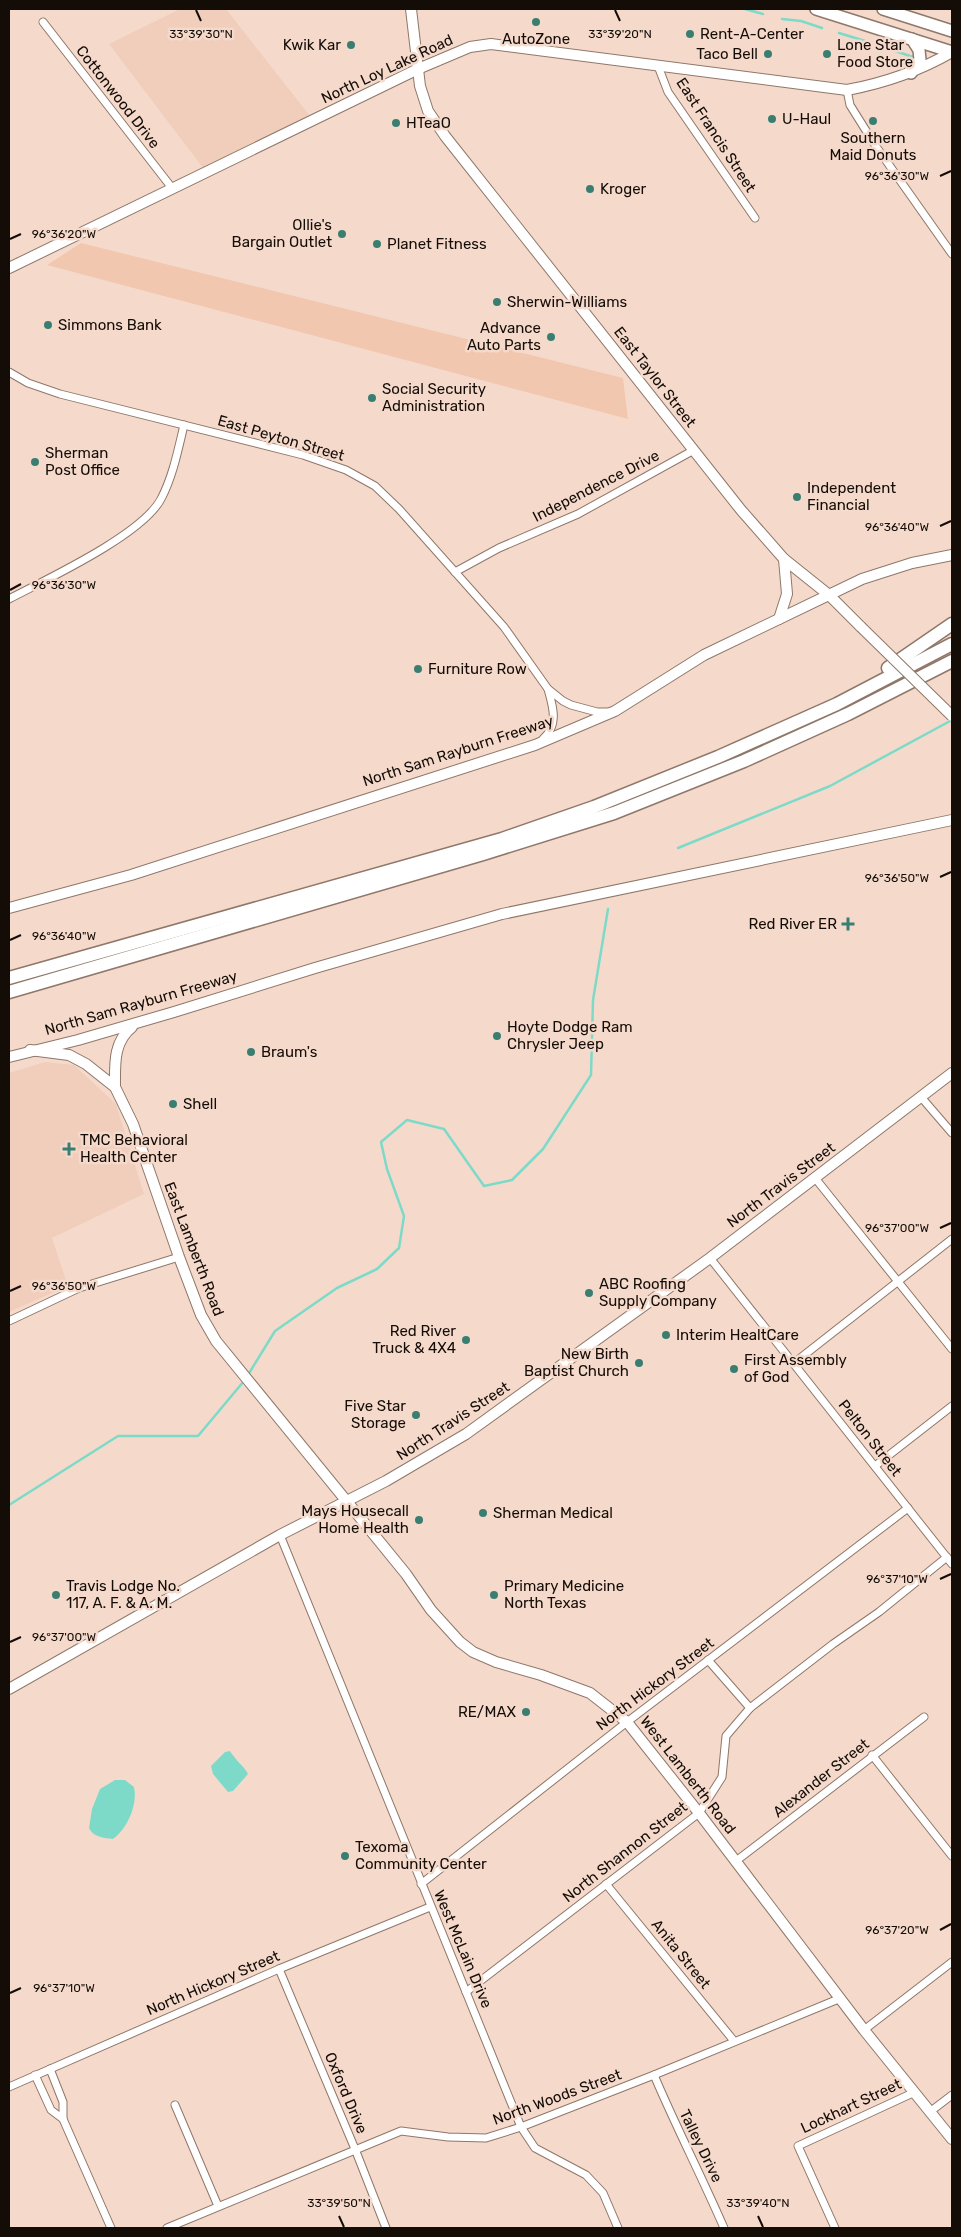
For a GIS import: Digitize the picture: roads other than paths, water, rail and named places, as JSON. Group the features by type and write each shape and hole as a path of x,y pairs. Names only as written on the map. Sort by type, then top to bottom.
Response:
{"highway":[{"path":"837,704 952,624"},
{"path":"9,978 502,839 594,807 718,757 837,704 952,644"},
{"path":"9,992 474,856 614,813 744,761 848,714 952,661"}],"main road":[{"name":"East Taylor Street","path":"411,9 420,86 428,111 445,136 741,510 784,559 829,595 952,716"},
{"path":"816,9 952,52"},
{"path":"883,9 952,31"},
{"path":"911,73 920,60 919,50 912,39"},
{"name":"North Loy Lake Road","path":"9,268 418,69 470,47 490,44 847,90 911,73 952,52"},
{"name":"North Sam Rayburn Freeway","path":"9,908 131,875 535,745 615,711 704,654 829,595 882,571 952,555"},
{"path":"779,619 786,594 784,559"},
{"name":"North Sam Rayburn Freeway","path":"9,1057 137,1023 315,968 502,914 952,820"},
{"path":"9,902 24,903"},
{"path":"115,1088 117,1049 123,1034 137,1023"},
{"path":"30,1050 69,1055 86,1064 115,1088"},
{"name":"North Travis Street","path":"9,1689 280,1535 345,1500 386,1481 466,1434 710,1258 952,1073"},
{"name":"East Lamberth Road","path":"115,1088 133,1124 178,1257 201,1315 216,1341 234,1365 345,1500"},
{"name":"West Lamberth Road","path":"345,1500 406,1574 431,1610 460,1642 485,1658 590,1693 627,1722 736,1861 864,2030 952,2138"}],"street":[{"name":"Cottonwood Drive","path":"43,22 172,188"},
{"name":"East Francis Street","path":"658,66 668,92 755,218"},
{"path":"847,90 850,105 875,145 952,254"},
{"name":"East Peyton Street","path":"9,372 28,383 60,394 303,455 346,470 375,486 399,509 504,627 548,689 562,701 576,707 597,712 615,711"},
{"path":"9,599 122,537 147,516 161,500 173,467 184,425"},
{"name":"Independence Drive","path":"455,572 499,548 578,514 694,450"},
{"name":"East Peyton Street","path":"535,745 549,734 554,723 554,710 548,689"},
{"path":"921,1097 952,1133"},
{"path":"815,1178 952,1349"},
{"path":"794,1363 952,1239"},
{"path":"9,1321 79,1288 178,1257"},
{"name":"Pelton Street","path":"710,1258 952,1564"},
{"path":"875,1466 952,1406"},
{"name":"North Hickory Street","path":"421,1884 627,1722 908,1508"},
{"name":"West McLain Drive","path":"280,1535 521,2128 535,2148 586,2176 603,2194 618,2228"},
{"name":"North Shannon Street","path":"466,1992 699,1813 722,1777 726,1736 750,1708 832,1644 879,1612 947,1557"},
{"path":"708,1660 750,1708"},
{"name":"Alexander Street","path":"736,1861 924,1717"},
{"path":"872,1755 952,1856"},
{"name":"Anita Street","path":"606,1884 734,2041"},
{"name":"North Hickory Street","path":"9,2087 279,1969 430,1907"},
{"path":"864,2030 952,1962"},
{"name":"Oxford Drive","path":"279,1969 355,2149 386,2228"},
{"name":"North Woods Street","path":"167,2228 401,2131 448,2138 486,2138 521,2128 654,2076 734,2041 841,1998"},
{"path":"50,2068 63,2102 63,2119 111,2228"},
{"path":"34,2075 51,2110 63,2119"},
{"name":"Talley Drive","path":"654,2076 680,2136 700,2172 724,2228"},
{"name":"Lockhart Street","path":"835,2228 798,2146 915,2092"},
{"path":"931,2111 952,2096"},
{"path":"175,2105 218,2206"}],"water":[{"path":"230,1751 248,1774 233,1791 228,1792 213,1774 211,1766 225,1752"},
{"path":"115,1780 125,1780 134,1787 135,1794 133,1809 127,1823 113,1839 96,1835 89,1828 92,1809 100,1789"}],"waterway":[{"path":"745,9 763,14"},
{"path":"782,19 801,21 822,28"},
{"path":"839,33 865,41"},
{"path":"883,47 913,57"},
{"path":"678,848 830,786 952,720"},
{"path":"248,1375 275,1331 337,1288 377,1269 399,1248 404,1216 387,1169 381,1142 407,1120 444,1129 484,1186 512,1180 543,1149 591,1075 593,1000 608,909"},
{"path":"9,1505 118,1436 198,1436 244,1381"}],"place":[{"name":"AutoZone","path":"536,22"},
{"name":"Rent-A-Center","path":"690,34"},
{"name":"Kwik Kar","path":"351,45"},
{"name":"Taco Bell","path":"768,54"},
{"name":"Lone Star Food Store","path":"827,54"},
{"name":"U-Haul","path":"772,119"},
{"name":"Southern Maid Donuts","path":"873,121"},
{"name":"HTeaO","path":"396,123"},
{"name":"Kroger","path":"590,189"},
{"name":"Ollie's Bargain Outlet","path":"342,234"},
{"name":"Planet Fitness","path":"377,244"},
{"name":"Sherwin-Williams","path":"497,302"},
{"name":"Simmons Bank","path":"48,325"},
{"name":"Advance Auto Parts","path":"551,337"},
{"name":"Social Security Administration","path":"372,398"},
{"name":"Sherman Post Office","path":"35,462"},
{"name":"Independent Financial","path":"797,497"},
{"name":"Furniture Row","path":"418,669"},
{"name":"Red River ER","path":"848,924"},
{"name":"Hoyte Dodge Ram Chrysler Jeep","path":"497,1036"},
{"name":"Braum's","path":"251,1052"},
{"name":"Shell","path":"173,1104"},
{"name":"TMC Behavioral Health Center","path":"69,1149"},
{"name":"ABC Roofing Supply Company","path":"589,1293"},
{"name":"Interim HealtCare","path":"666,1335"},
{"name":"Red River Truck & 4X4","path":"466,1340"},
{"name":"New Birth Baptist Church","path":"639,1363"},
{"name":"First Assembly of God","path":"734,1369"},
{"name":"Five Star Storage","path":"416,1415"},
{"name":"Sherman Medical","path":"483,1513"},
{"name":"Mays Housecall Home Health","path":"419,1520"},
{"name":"Travis Lodge No. 117, A. F. & A. M.","path":"56,1595"},
{"name":"Primary Medicine North Texas","path":"494,1595"},
{"name":"RE/MAX","path":"526,1712"},
{"name":"Texoma Community Center","path":"345,1856"}]}
